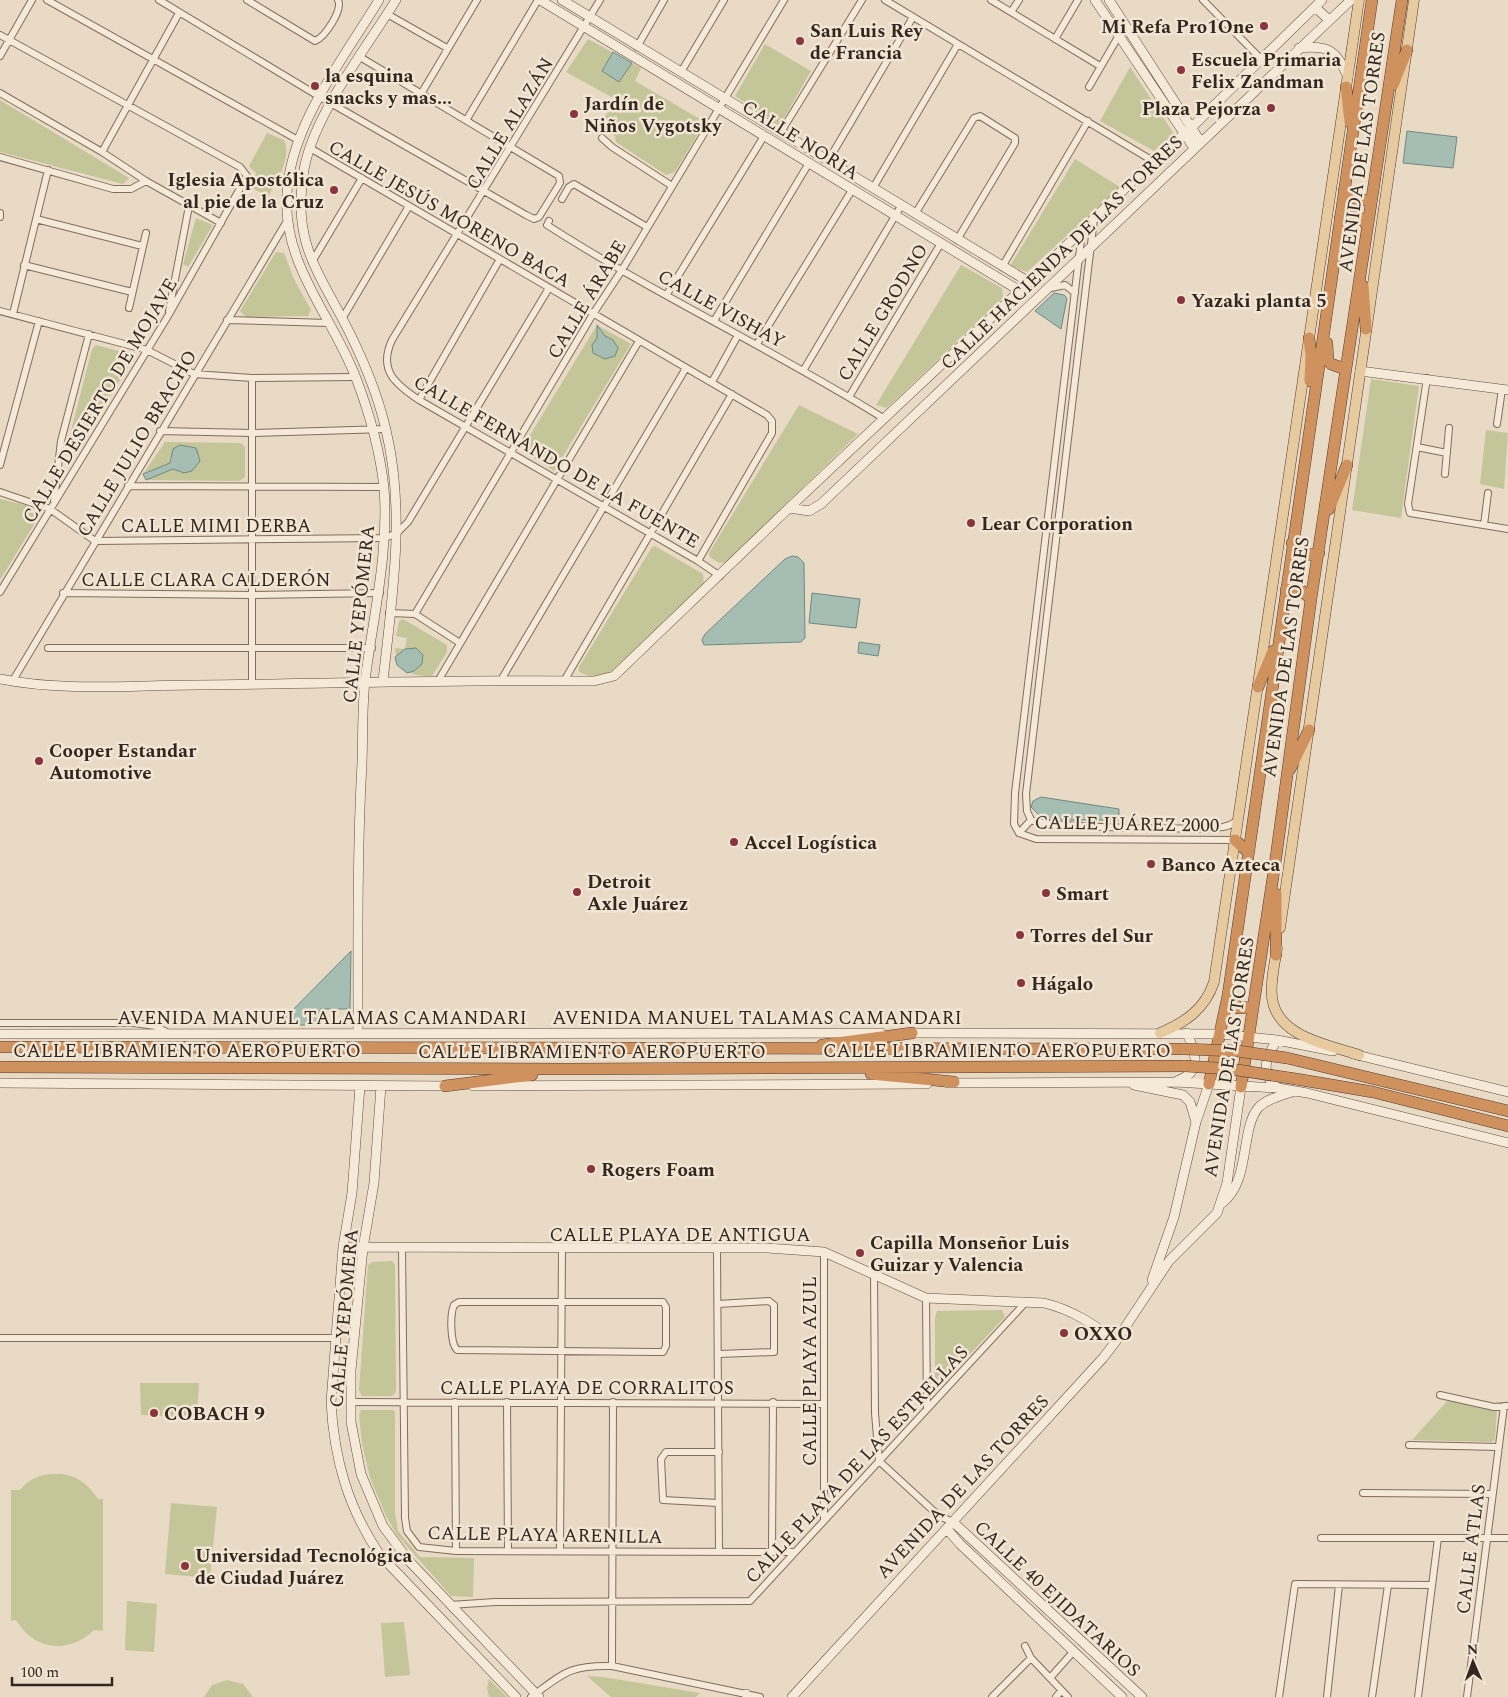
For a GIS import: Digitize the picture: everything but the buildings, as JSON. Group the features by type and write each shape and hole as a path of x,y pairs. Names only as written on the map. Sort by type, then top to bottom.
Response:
{"highway":[{"name":"AVENIDA DE LAS TORRES","path":"1209,1084 1228,995 1372,0"},
{"name":"AVENIDA DE LAS TORRES","path":"1241,1087 1276,857 1285,780 1345,369 1402,0"},
{"path":"1385,106 1407,50"},
{"path":"1347,82 1352,139"},
{"path":"1344,190 1358,200 1371,200"},
{"path":"1340,218 1348,215 1357,216 1367,225"},
{"path":"1362,265 1366,329"},
{"path":"1328,304 1328,360 1334,367 1345,369"},
{"path":"1309,338 1311,356 1310,379 1315,390"},
{"path":"1322,527 1347,466"},
{"path":"1292,543 1298,552 1306,555 1318,552"},
{"path":"1286,590 1301,590 1311,599"},
{"path":"1258,687 1279,636"},
{"path":"1285,780 1309,730"},
{"path":"1235,840 1248,852"},
{"path":"1276,857 1276,955"},
{"path":"1228,995 1238,1008 1253,1007"},
{"path":"804,1050 833,1042 912,1033"},
{"name":"CALLE LIBRAMIENTO AEROPUERTO","path":"0,1047 804,1050 1184,1049 1237,1051 1287,1058 1508,1111"},
{"name":"CALLE LIBRAMIENTO AEROPUERTO","path":"0,1066 579,1069 1184,1066 1231,1069 1296,1084"},
{"path":"812,1068 954,1082"},
{"path":"445,1086 579,1069"},
{"path":"1296,1084 1373,1092 1508,1126"}],"main road":[{"name":"CALLE YEPÓMERA","path":"358,1033 358,847 366,681 380,593 385,538 384,486 373,430 356,377 297,262 287,221 289,169 298,140 320,97 379,0"},
{"name":"CALLE YEPÓMERA","path":"383,681 397,533 394,480 386,430 369,378 342,319 312,264 301,214 303,174 310,148 332,103 396,0"},
{"name":"CALLE NORIA","path":"539,0 1020,291"},
{"name":"CALLE NORIA","path":"562,0 1029,282"},
{"path":"1095,0 1197,145"},
{"path":"1109,0 1187,131"},
{"name":"CALLE HACIENDA DE LAS TORRES","path":"564,680 610,679 620,673 789,508 1082,232 1153,161 1262,60 1322,0"},
{"name":"CALLE HACIENDA DE LAS TORRES","path":"789,508 805,511 816,509 1350,0"},
{"name":"AVENIDA DE LAS TORRES","path":"1160,1032 1188,1019 1198,1011 1210,994 1214,982 1359,0"},
{"name":"AVENIDA DE LAS TORRES","path":"1359,1056 1297,1033 1284,1023 1277,1014 1272,998 1276,955 1414,0"},
{"path":"1315,7 1329,20"},
{"path":"1298,48 1314,46 1330,50 1341,62 1347,82"},
{"path":"1360,371 1427,378 1505,390"},
{"path":"0,679 12,682 64,685 564,680"},
{"name":"AVENIDA MANUEL TALAMAS CAMANDARI","path":"0,1034 1160,1032 1221,1034 1277,1040 1359,1056 1508,1092"},
{"path":"1174,1082 1191,1075 1195,1068 1194,1052 1187,1033"},
{"path":"1277,1040 1271,1049 1266,1073 1268,1080 1278,1088"},
{"path":"0,1084 641,1087 954,1082 1174,1082 1278,1088 1296,1084 1508,1143"},
{"path":"1119,1082 1184,1094 1190,1102 1196,1122"},
{"name":"AVENIDA DE LAS TORRES","path":"1148,1292 1182,1189 1196,1122 1209,1084"},
{"path":"1222,1203 1231,1196 1236,1185 1256,1111 1268,1101 1296,1084"},
{"name":"CALLE YEPÓMERA","path":"360,1086 352,1193 343,1247 331,1402 332,1427 341,1474 350,1503 364,1531 380,1555 398,1577 516,1697"},
{"name":"CALLE YEPÓMERA","path":"381,1086 374,1183 363,1248 350,1402 355,1452 363,1482 374,1508 396,1545 535,1696"},
{"name":"AVENIDA DE LAS TORRES","path":"792,1697 950,1526 1116,1341 1176,1252 1211,1220 1222,1203 1227,1183 1241,1087"},
{"name":"CALLE PLAYA DE ANTIGUA","path":"343,1247 402,1249 717,1249 824,1252 926,1298 1044,1303 1074,1313 1116,1341"},
{"name":"CALLE 40 EJIDATARIOS","path":"950,1526 1073,1652 1122,1697"},
{"name":"CALLE 40 EJIDATARIOS","path":"950,1526 1142,1697"}],"street":[{"path":"0,56 32,0"},
{"path":"47,0 298,140"},
{"path":"159,0 320,97 536,219 561,180 557,175 360,57"},
{"path":"247,0 315,41 324,34 339,8 338,0"},
{"path":"466,119 539,0"},
{"name":"CALLE ALAZÁN","path":"387,365 387,351 392,340 457,234 486,191 600,0"},
{"path":"637,46 664,0"},
{"path":"680,72 724,0"},
{"name":"CALLE ÁRABE","path":"416,614 593,314 622,270 784,0"},
{"path":"781,132 862,0"},
{"path":"885,0 1153,161"},
{"path":"991,0 1100,66"},
{"path":"1011,12 1018,0"},
{"path":"1055,39 1078,0"},
{"path":"1203,0 1262,60"},
{"path":"421,94 473,1"},
{"path":"102,152 179,13"},
{"path":"387,14 447,48"},
{"path":"828,161 914,17"},
{"path":"1089,87 1125,25"},
{"path":"0,35 240,168 247,174 246,181 221,223 146,182 102,152 0,93"},
{"path":"873,188 958,44"},
{"path":"915,214 974,118 980,116 1006,131 1015,138 1015,144 958,240"},
{"path":"1002,267 1088,121"},
{"path":"666,294 764,136"},
{"path":"602,138 612,147 672,186"},
{"name":"CALLE JESÚS MORENO BACA","path":"310,148 768,415 772,421 773,428 698,561"},
{"path":"0,157 112,190 131,189 146,182"},
{"path":"714,321 809,163"},
{"path":"13,314 48,170"},
{"path":"312,264 362,178"},
{"path":"562,198 571,185 576,185 647,227"},
{"path":"757,344 852,190"},
{"path":"168,316 189,206"},
{"path":"342,319 409,206"},
{"path":"803,370 901,206"},
{"path":"36,219 142,246"},
{"path":"1082,232 1069,355 1015,793 1014,824 1019,833 1031,820 1027,811 1026,794 1094,219"},
{"name":"CALLE JULIO BRACHO","path":"12,682 226,320 287,221"},
{"name":"CALLE DESIERTO DE MOJAVE","path":"0,592 168,316 221,223"},
{"name":"CALLE VISHAY","path":"548,223 622,270 757,344 884,418"},
{"path":"129,308 146,233"},
{"name":"CALLE GRODNO","path":"849,397 941,243"},
{"path":"419,400 500,259"},
{"path":"24,265 132,292"},
{"path":"1047,289 1064,284 1069,286 1075,294"},
{"path":"385,538 397,533 408,522 420,505 549,288"},
{"path":"0,311 147,350 194,374 252,378 356,377"},
{"path":"226,320 328,323"},
{"path":"0,465 39,321"},
{"path":"52,506 61,441 89,334"},
{"path":"712,382 738,335"},
{"path":"438,681 639,340"},
{"path":"1069,355 1079,356"},
{"name":"CALLE FERNANDO DE LA FUENTE","path":"387,365 395,382 419,400 604,506 720,576"},
{"path":"501,680 686,368"},
{"path":"252,378 252,684"},
{"path":"1427,378 1408,504 1410,513 1508,528"},
{"path":"1497,424 1505,390"},
{"path":"564,680 732,394"},
{"path":"1445,474 1449,428"},
{"path":"160,431 253,434 386,430"},
{"path":"1417,447 1447,453"},
{"path":"128,486 384,486"},
{"name":"CALLE MIMI DERBA","path":"0,492 52,506 95,541 252,541 385,538"},
{"path":"1484,525 1488,493"},
{"name":"CALLE CLARA CALDERÓN","path":"63,594 253,595 380,593"},
{"path":"389,613 416,614 460,643"},
{"path":"48,648 372,648"},
{"name":"CALLE JUÁREZ 2000","path":"1031,820 1055,825 1198,827 1223,827 1237,822"},
{"name":"CALLE JUÁREZ 2000","path":"1019,833 1036,839 1235,840"},
{"path":"0,1023 134,1023 154,1026 169,1034"},
{"name":"CALLE PLAYA ARENILLA","path":"402,1249 405,1518 407,1531 419,1547 456,1551 793,1552"},
{"path":"560,1550 562,1249"},
{"path":"717,1249 719,1552"},
{"name":"CALLE PLAYA AZUL","path":"824,1252 824,1520"},
{"path":"874,1273 874,1413 879,1461 950,1526"},
{"path":"926,1298 927,1409"},
{"path":"459,1302 663,1302 666,1306 666,1346 663,1352 561,1352 457,1350 453,1343 452,1311 454,1304 459,1302"},
{"path":"718,1304 769,1302 774,1305 774,1352 719,1354"},
{"name":"CALLE PLAYA DE LAS ESTRELLAS","path":"450,1605 495,1602 748,1602 1025,1303"},
{"path":"0,1338 335,1338"},
{"path":"1440,1395 1494,1407 1506,1406"},
{"name":"CALLE PLAYA DE CORRALITOS","path":"350,1402 773,1402 824,1404"},
{"path":"455,1402 456,1551"},
{"path":"507,1402 508,1551"},
{"path":"612,1666 614,1550 613,1402"},
{"path":"772,1552 773,1402"},
{"name":"CALLE ATLAS","path":"1466,1697 1492,1494 1506,1406"},
{"path":"1409,1445 1499,1447"},
{"path":"718,1503 663,1500 663,1454 719,1452"},
{"path":"1363,1493 1492,1494"},
{"path":"1321,1538 1508,1538"},
{"path":"1418,1697 1438,1538"},
{"path":"1279,1697 1295,1584 1432,1585"},
{"path":"1327,1697 1339,1584"},
{"path":"1372,1697 1388,1585"},
{"path":"1025,1646 1031,1658 1068,1697"},
{"path":"1050,1678 1073,1652"},
{"path":"992,1697 1031,1658"},
{"path":"535,1696 568,1670 591,1665 612,1666 760,1697"},
{"path":"1056,1697 1061,1691"}],"green space":[{"path":"588,39 641,68 635,81 705,122 675,172 666,175 616,142 615,137 608,129 597,130 615,99 566,72"},
{"path":"765,44 811,71 780,125 735,96"},
{"path":"1130,67 1174,134 1154,151 1100,121"},
{"path":"0,100 129,178 123,184 0,152"},
{"path":"267,133 284,140 286,147 285,162 268,197 251,187 256,173 249,166"},
{"path":"1075,159 1120,187 1027,272 1010,266"},
{"path":"196,218 213,225 188,267 183,264"},
{"path":"276,252 284,253 294,279 311,310 308,316 246,317 240,311"},
{"path":"961,265 1002,288 1003,298 887,408 876,405"},
{"path":"597,325 631,344 554,471 521,450"},
{"path":"96,345 130,354 132,361 72,458 65,454 92,349"},
{"path":"1371,379 1419,386 1401,518 1352,510"},
{"path":"799,405 858,434 726,562 719,563 710,557 709,553"},
{"path":"1486,430 1508,433 1504,489 1480,484"},
{"path":"165,442 241,443 245,447 245,477 239,481 146,480 143,474"},
{"path":"0,499 34,507 38,510 38,518 0,580"},
{"path":"655,546 703,574 704,584 604,679 599,680 579,672 579,667 652,547"},
{"path":"403,619 447,645 447,652 432,676 413,674 397,665 395,648 405,649 407,638 396,636 399,621"},
{"path":"392,1261 395,1265 396,1392 392,1396 362,1396 359,1390 368,1265 372,1262"},
{"path":"1002,1310 1005,1317 941,1385 935,1384 935,1318 937,1311"},
{"path":"140,1383 199,1383 197,1418 141,1415"},
{"path":"1449,1399 1497,1409 1495,1440 1491,1442 1412,1440"},
{"path":"361,1410 393,1410 395,1412 395,1512 398,1531 420,1557 474,1558 473,1597 451,1596 397,1535 386,1516 370,1478 362,1443 359,1415"},
{"path":"63,1474 79,1480 98,1499 103,1499 103,1631 94,1630 74,1643 52,1646 32,1638 16,1620 11,1621 11,1490 20,1490 29,1481 39,1476"},
{"path":"171,1503 217,1507 210,1578 165,1574"},
{"path":"127,1601 157,1604 154,1652 125,1650"},
{"path":"404,1622 410,1675 385,1677 381,1623"},
{"path":"587,1676 700,1693 696,1697 611,1697"},
{"path":"489,1679 507,1697 489,1697 487,1688"},
{"path":"227,1680 243,1684 253,1697 204,1697 212,1685"}],"shaded area":[{"path":"613,52 632,63 619,82 602,71"},
{"path":"1407,131 1457,137 1453,168 1403,163"},
{"path":"1054,293 1064,295 1067,298 1061,329 1035,311"},
{"path":"597,325 605,336 613,340 618,348 615,356 605,359 593,353 592,345 597,338"},
{"path":"180,445 196,448 200,461 192,471 184,473 173,469 146,480 143,474 170,463 173,449"},
{"path":"792,556 798,557 804,563 805,638 801,642 704,645 702,640 705,634 785,559"},
{"path":"812,593 860,599 856,628 809,623"},
{"path":"859,642 880,645 878,656 858,653"},
{"path":"416,648 423,655 422,664 414,671 407,673 397,665 395,657 405,649"},
{"path":"1041,797 1119,809 1119,820 1044,820 1031,807 1033,801"},
{"path":"351,951 350,1009 321,1009 321,1025 278,1025"}],"place":[{"name":"Mi Refa Pro1One","path":"1264,26"},
{"name":"San Luis Rey de Francia","path":"800,41"},
{"name":"Escuela Primaria Felix Zandman","path":"1181,70"},
{"name":"la esquina snacks y mas...","path":"315,86"},
{"name":"Plaza Pejorza","path":"1271,108"},
{"name":"Jardín de Niños Vygotsky","path":"574,114"},
{"name":"Iglesia Apostólica al pie de la Cruz","path":"334,190"},
{"name":"Yazaki planta 5","path":"1181,300"},
{"name":"Lear Corporation","path":"971,523"},
{"name":"Cooper Estandar Automotive","path":"39,761"},
{"name":"Accel Logística","path":"734,842"},
{"name":"Banco Azteca","path":"1151,864"},
{"name":"Detroit Axle Juárez","path":"577,892"},
{"name":"Smart","path":"1046,893"},
{"name":"Torres del Sur","path":"1020,935"},
{"name":"Hágalo","path":"1021,983"},
{"name":"Rogers Foam","path":"591,1169"},
{"name":"Capilla Monseñor Luis Guizar y Valencia","path":"860,1253"},
{"name":"OXXO","path":"1064,1333"},
{"name":"COBACH 9","path":"154,1413"},
{"name":"Universidad Tecnológica de Ciudad Juárez","path":"185,1566"}]}
